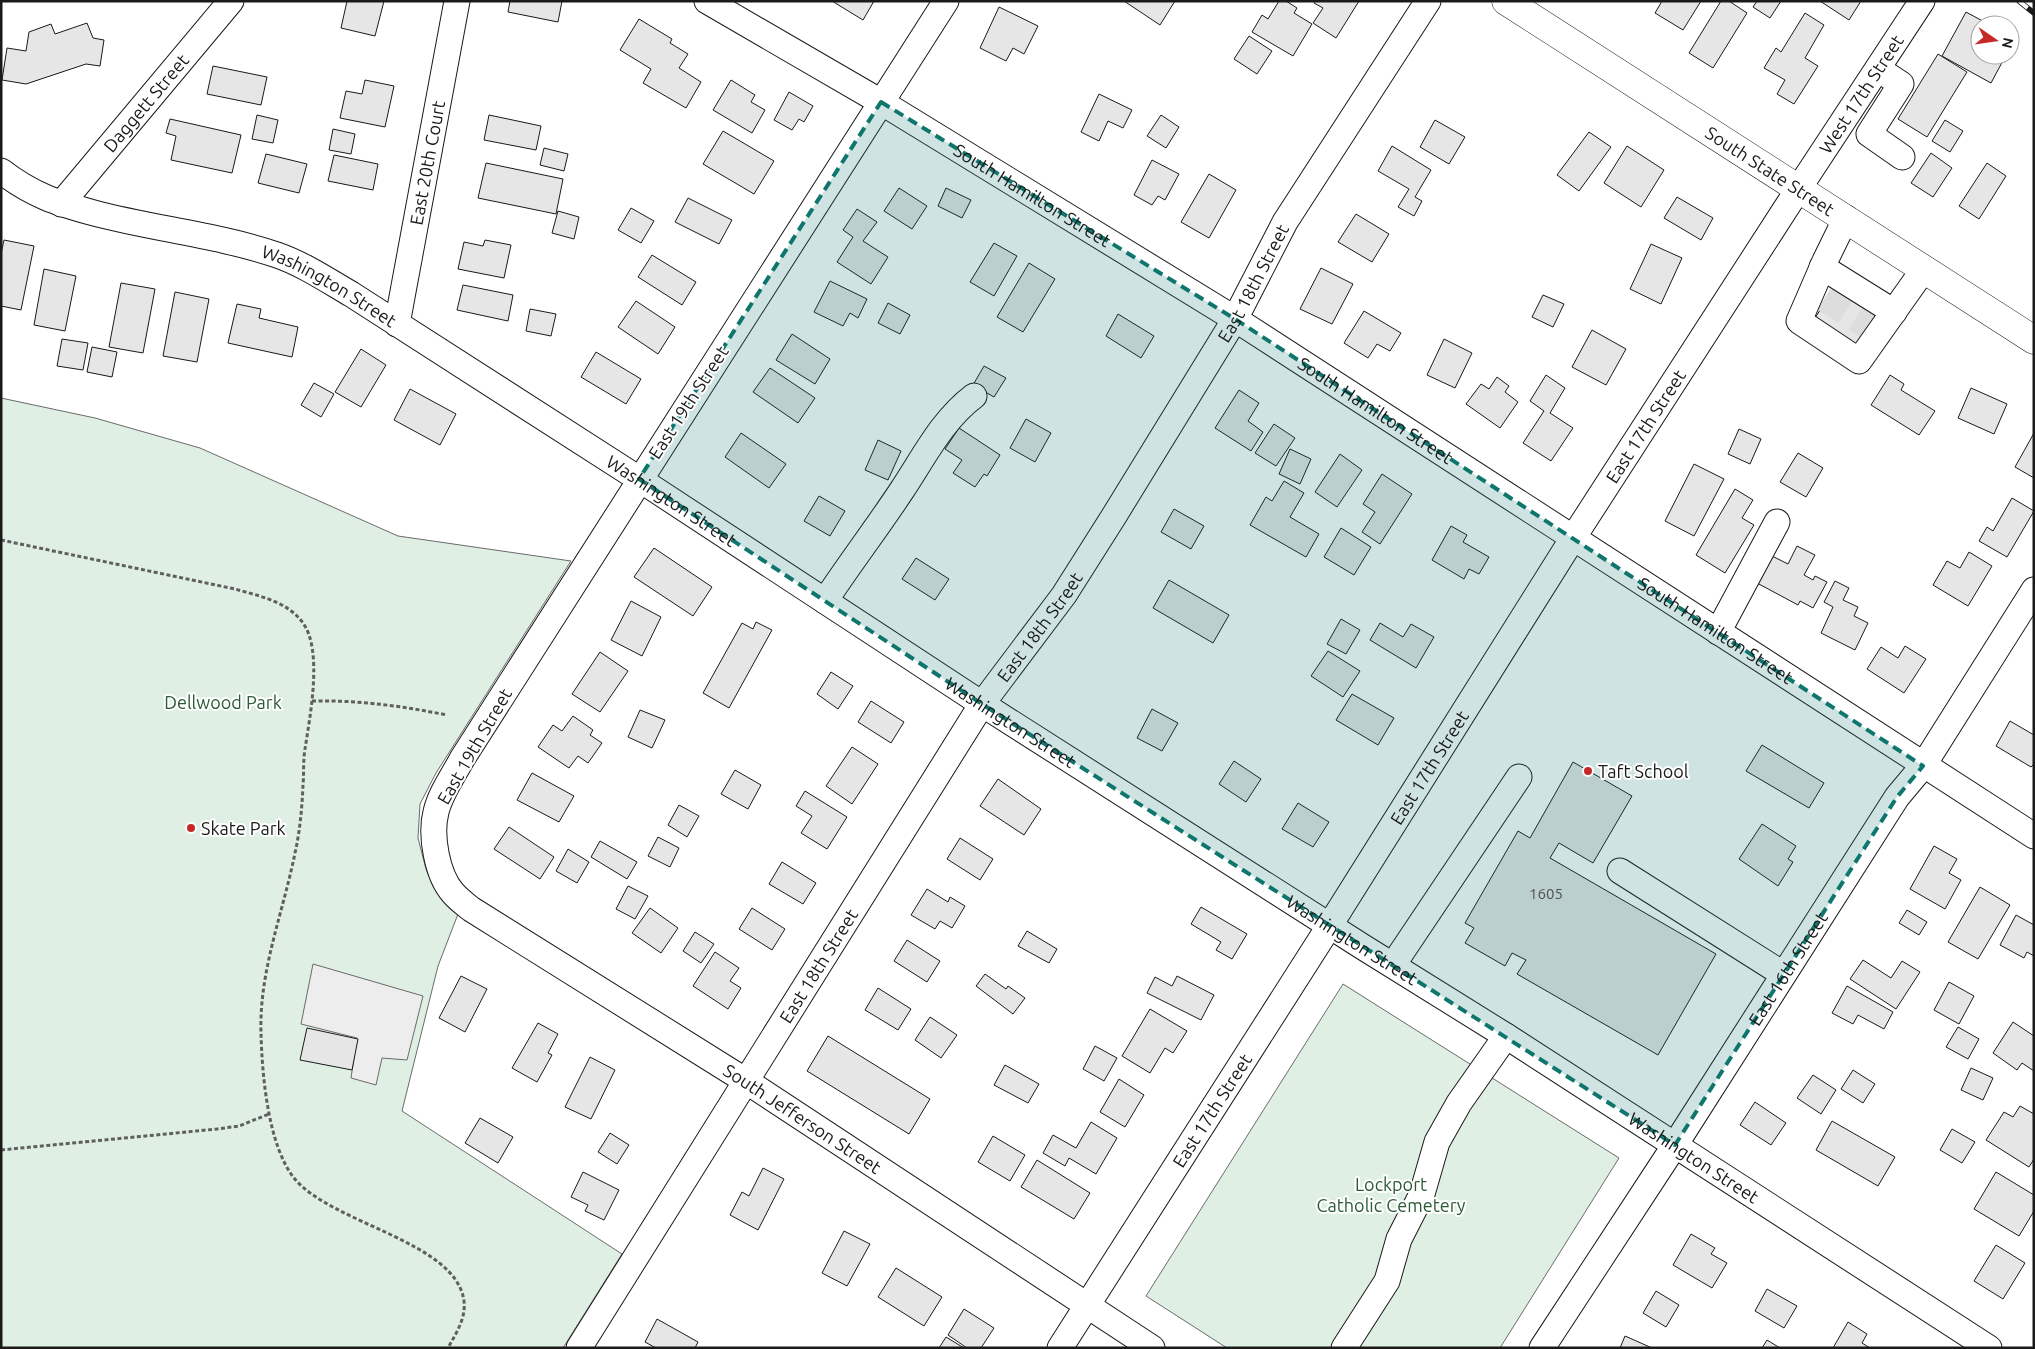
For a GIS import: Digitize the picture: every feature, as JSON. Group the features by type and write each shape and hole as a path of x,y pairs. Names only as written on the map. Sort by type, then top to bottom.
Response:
{"main road":[{"name":"South State Street","path":"1506,1 2033,337"}],"street":[{"name":"Daggett Street","path":"60,204 231,1"},
{"name":"East 20th Court","path":"397,324 457,1"},
{"name":"South Hamilton Street","path":"708,1 881,102 1235,318 1923,766 2034,836"},
{"name":"East 19th Street","path":"452,893 439,865 433,836 436,812 445,790 462,759 639,479 946,1"},
{"name":"East 18th Street","path":"579,1348 982,704 1064,595 1114,516 1235,318 1286,222 1428,1"},
{"name":"West 17th Street","path":"1799,188 1922,1"},
{"path":"1878,68 1901,84 1869,134 1902,157"},
{"name":"Washington Street","path":"1,171 24,188 60,204 124,221 236,244 278,255 351,294 639,479 982,704 1506,1036 1989,1348"},
{"name":"East 17th Street","path":"1060,1348 1330,925 1573,538 1799,188"},
{"path":"1846,218 1822,267 1818,295 1799,321 1859,361 1873,330 1894,312 1924,269"},
{"path":"1822,267 1894,312"},
{"path":"825,601 901,492 938,434 961,406 974,396"},
{"path":"1718,632 1776,522"},
{"name":"East 16th Street","path":"1542,1348 1675,1145 1897,797 1923,766 2034,590"},
{"path":"1392,965 1518,777"},
{"path":"1620,871 1783,974"},
{"name":"South Jefferson Street","path":"452,893 471,908 746,1081 1152,1348"},
{"path":"1344,1348 1387,1281 1399,1239 1422,1194 1437,1142 1459,1103 1506,1036"}],"path":[{"path":"1,540 234,589 282,604 295,613 304,625 310,640 313,668 312,701 304,751 300,824 263,991 260,1030 268,1114 284,1163 295,1179 311,1194 330,1206 412,1245 436,1260 451,1276 461,1291 464,1302 459,1329 448,1348"},
{"path":"312,701 370,702 407,707 447,716"},
{"path":"1,1150 217,1129 239,1126 268,1114"}],"highlighted area":[{"path":"881,102 1235,319 1923,766 1897,797 1675,1145 982,704 639,479"}],"green space":[{"name":"Dellwood Park","path":"1,398 95,418 200,448 398,536 571,561 436,773 420,804 418,838 426,869 434,888 458,914 438,966 402,1111 622,1254 563,1348 1,1348"},
{"name":"Lockport Catholic Cemetery","path":"1343,984 1619,1158 1500,1348 1227,1348 1146,1296"}],"shaded area":[{"path":"313,964 423,996 407,1060 382,1058 376,1085 351,1078 357,1038 301,1024"}],"building":[{"path":"347,1 384,1 375,36 341,28"},
{"path":"510,1 562,1 558,22 508,12"},
{"path":"832,1 874,1 863,20"},
{"path":"1124,1 1175,1 1160,25"},
{"path":"1279,1 1286,1 1297,8 1294,13 1312,24 1293,56 1252,32 1262,15 1268,19"},
{"path":"1315,1 1359,1 1336,38 1313,23 1323,8 1314,3"},
{"path":"1662,1 1701,1 1683,30 1655,13"},
{"path":"1721,1 1729,1 1747,13 1713,68 1689,53"},
{"path":"1757,1 1781,1 1770,18 1753,7"},
{"path":"1820,1 1861,1 1849,20"},
{"path":"999,7 1038,26 1024,54 1013,48 1006,61 980,48"},
{"path":"1966,12 1972,15 1970,15 1970,65 2001,65 1991,83 1942,56"},
{"path":"1805,13 1824,25 1805,58 1818,66 1794,104 1777,94 1785,80 1764,68 1776,48 1781,52"},
{"path":"639,19 672,39 670,43 688,54 679,68 701,82 686,108 643,83 651,69 620,50"},
{"path":"87,23 93,38 104,40 100,66 86,64 26,84 2,80 7,48 26,51 29,32 51,24 55,34"},
{"path":"1249,36 1272,51 1257,74 1234,59"},
{"path":"1938,54 1967,72 1927,137 1898,119"},
{"path":"213,66 267,77 261,105 207,94"},
{"path":"365,80 394,86 385,127 340,118 346,91 362,94"},
{"path":"731,80 755,95 751,102 765,110 752,133 713,110"},
{"path":"789,92 813,106 804,122 799,119 792,130 774,120"},
{"path":"1099,94 1132,110 1123,128 1108,121 1099,141 1081,132"},
{"path":"257,115 278,120 273,143 252,139"},
{"path":"489,115 541,126 536,150 484,140"},
{"path":"1161,115 1179,127 1166,148 1147,136"},
{"path":"170,119 241,135 232,173 171,160 176,136 166,133"},
{"path":"1435,120 1465,137 1449,164 1420,147"},
{"path":"1945,120 1963,131 1950,152 1932,141"},
{"path":"333,129 355,134 351,154 329,150"},
{"path":"723,131 774,161 754,194 703,164"},
{"path":"1589,132 1611,147 1579,191 1557,175"},
{"path":"1392,146 1431,170 1415,197 1422,201 1414,216 1398,207 1409,189 1378,171"},
{"path":"1627,146 1664,170 1641,207 1604,183"},
{"path":"544,148 568,154 564,171 540,165"},
{"path":"1931,153 1952,168 1933,197 1911,183"},
{"path":"266,154 307,164 299,193 258,183"},
{"path":"334,155 378,164 373,190 328,181"},
{"path":"1152,160 1179,174 1165,200 1158,196 1152,205 1134,195"},
{"path":"486,163 563,179 556,214 478,198"},
{"path":"1987,163 2006,176 1979,219 1959,206"},
{"path":"1209,174 1236,190 1209,238 1181,222"},
{"path":"899,188 927,206 912,229 884,211"},
{"path":"946,188 971,200 962,218 938,206"},
{"path":"1677,197 1713,218 1701,240 1664,218"},
{"path":"688,198 732,220 719,244 675,222"},
{"path":"631,208 654,221 641,243 618,230"},
{"path":"857,209 877,222 863,241 888,257 871,284 837,262 853,237 843,230"},
{"path":"558,211 579,217 574,239 552,233"},
{"path":"1356,214 1389,234 1372,262 1338,242"},
{"path":"4,240 34,246 21,310 1,306 1,254"},
{"path":"485,240 511,245 504,278 458,269 464,242 483,246"},
{"path":"994,243 1017,256 994,296 970,282"},
{"path":"1651,244 1682,258 1661,304 1630,289"},
{"path":"652,255 696,282 682,305 638,277"},
{"path":"1029,263 1055,279 1023,332 997,317"},
{"path":"1321,268 1353,284 1332,324 1300,309"},
{"path":"44,269 76,276 65,331 34,325"},
{"path":"830,281 867,299 858,318 850,313 843,326 814,312"},
{"path":"1839,281 1880,308 1855,348 1813,321"},
{"path":"121,283 155,289 143,353 109,347"},
{"path":"463,285 513,295 508,321 457,310"},
{"path":"175,292 209,299 197,362 163,356"},
{"path":"1543,295 1564,304 1553,327 1532,317"},
{"path":"636,301 675,327 658,354 618,327"},
{"path":"888,303 910,315 900,334 878,323"},
{"path":"237,304 261,309 259,318 298,327 292,357 228,343"},
{"path":"530,309 556,314 551,336 526,331"},
{"path":"1364,311 1401,333 1390,351 1377,344 1368,358 1344,343"},
{"path":"1118,314 1154,336 1141,358 1106,336"},
{"path":"1592,330 1626,349 1606,385 1572,367"},
{"path":"792,334 830,359 815,384 776,360"},
{"path":"62,339 88,343 83,370 57,366"},
{"path":"1444,339 1472,353 1455,388 1427,375"},
{"path":"92,347 117,352 112,377 87,372"},
{"path":"361,349 386,365 361,407 335,392"},
{"path":"596,352 641,379 626,404 581,377"},
{"path":"984,366 1006,378 994,397 973,385"},
{"path":"770,368 815,398 798,423 753,392"},
{"path":"1546,375 1565,388 1550,413 1573,428 1551,461 1523,443 1544,411 1530,401"},
{"path":"1890,375 1904,384 1901,390 1935,411 1919,435 1871,405"},
{"path":"1497,377 1509,386 1505,392 1518,402 1500,428 1466,404 1481,384 1489,389"},
{"path":"314,383 334,394 321,417 301,405"},
{"path":"1971,388 2007,404 1994,434 1958,418"},
{"path":"410,389 456,414 440,445 394,420"},
{"path":"1239,390 1259,403 1248,421 1263,432 1251,451 1215,428"},
{"path":"1026,419 1051,433 1035,462 1010,448"},
{"path":"1274,424 1295,438 1276,466 1255,453"},
{"path":"959,428 1000,455 987,476 984,474 975,487 953,473 962,460 945,449"},
{"path":"1739,429 1761,439 1750,464 1728,454"},
{"path":"741,433 786,464 769,488 725,457"},
{"path":"2034,433 2034,478 2015,467"},
{"path":"878,440 901,451 888,480 865,470"},
{"path":"1290,449 1311,459 1300,484 1279,474"},
{"path":"1798,453 1823,468 1806,497 1780,482"},
{"path":"1340,454 1362,470 1337,507 1315,492"},
{"path":"1694,464 1724,479 1694,536 1665,521"},
{"path":"1382,474 1412,494 1380,544 1362,532 1375,512 1363,504"},
{"path":"1284,481 1304,493 1290,517 1319,534 1306,557 1250,525 1266,497 1272,501"},
{"path":"1735,489 1753,500 1742,518 1754,525 1725,573 1696,555"},
{"path":"819,496 845,511 830,536 804,521"},
{"path":"2012,498 2034,511 2007,557 1979,541 1987,527 1993,531"},
{"path":"1174,509 1204,526 1191,549 1161,532"},
{"path":"1451,526 1467,535 1463,542 1489,557 1479,574 1469,569 1464,579 1432,560"},
{"path":"1341,528 1371,547 1354,575 1324,557"},
{"path":"1797,546 1815,555 1804,575 1813,580 1815,576 1827,582 1813,608 1800,601 1798,605 1757,583 1772,556 1788,564"},
{"path":"654,548 712,587 693,616 634,577"},
{"path":"1969,552 1992,566 1968,606 1933,585 1947,561 1960,568"},
{"path":"916,558 949,579 935,600 902,579"},
{"path":"1169,580 1229,615 1213,643 1153,608"},
{"path":"1835,581 1849,588 1843,600 1858,607 1854,616 1868,623 1855,650 1821,633 1833,607 1824,602"},
{"path":"631,601 661,617 642,656 611,640"},
{"path":"1341,619 1360,630 1346,654 1327,644"},
{"path":"756,622 772,630 729,708 703,693 742,623 753,629"},
{"path":"1380,623 1403,637 1411,624 1434,637 1416,668 1370,640"},
{"path":"1905,646 1926,659 1904,693 1867,669 1881,647 1898,658"},
{"path":"1328,651 1360,671 1343,697 1311,676"},
{"path":"600,652 628,671 600,712 572,694"},
{"path":"831,672 853,686 838,709 817,694"},
{"path":"1352,694 1394,718 1378,745 1336,720"},
{"path":"871,701 904,722 891,743 858,722"},
{"path":"1152,709 1178,723 1162,751 1137,738"},
{"path":"640,710 665,720 652,748 628,737"},
{"path":"573,716 593,730 590,735 602,743 588,763 578,756 569,768 538,747 553,725 562,731"},
{"path":"2010,721 2034,735 2034,764 2031,767 1996,746"},
{"path":"1762,745 1824,783 1809,808 1746,771"},
{"path":"852,747 878,764 852,804 826,786"},
{"path":"1234,761 1261,779 1246,802 1219,784"},
{"path":"1573,762 1632,796 1593,863 1559,843 1550,858 1716,954 1658,1055 1517,974 1526,960 1512,953 1505,966 1465,943 1474,928 1465,923 1518,831 1530,838"},
{"path":"735,770 761,785 748,809 721,794"},
{"path":"532,773 574,796 559,822 517,800"},
{"path":"998,779 1041,809 1024,835 980,806"},
{"path":"805,791 847,817 827,849 801,833 812,816 796,806"},
{"path":"1298,803 1329,822 1313,847 1282,829"},
{"path":"679,805 699,816 687,837 668,825"},
{"path":"1762,824 1796,846 1788,859 1793,862 1778,886 1739,859"},
{"path":"509,827 554,857 540,879 494,849"},
{"path":"658,837 679,848 670,867 648,856"},
{"path":"960,838 993,859 980,880 947,859"},
{"path":"600,841 637,862 627,879 591,857"},
{"path":"1934,846 1957,859 1949,873 1961,880 1945,909 1910,889"},
{"path":"568,849 589,862 577,883 556,871"},
{"path":"782,862 816,883 803,904 769,884"},
{"path":"628,886 648,896 635,919 616,909"},
{"path":"1980,887 2010,905 1978,959 1948,942"},
{"path":"927,889 948,902 950,897 965,906 952,928 940,921 935,929 911,915"},
{"path":"1201,907 1247,934 1232,959 1216,950 1221,942 1191,924"},
{"path":"650,908 678,928 661,953 632,933"},
{"path":"752,908 785,929 772,950 739,929"},
{"path":"1907,910 1927,922 1919,935 1899,923"},
{"path":"2016,915 2034,925 2034,956 2027,952 2024,958 2000,945"},
{"path":"1027,931 1057,949 1049,963 1018,946"},
{"path":"695,932 714,944 701,963 683,951"},
{"path":"907,940 940,961 927,982 894,961"},
{"path":"715,952 739,968 730,981 741,988 728,1009 693,986"},
{"path":"1863,960 1891,978 1902,961 1920,972 1896,1009 1850,979"},
{"path":"985,974 1006,989 1008,986 1025,998 1013,1014 976,986"},
{"path":"461,976 487,989 465,1032 439,1018"},
{"path":"1177,976 1214,995 1201,1020 1147,993 1155,977 1172,986"},
{"path":"1949,982 1974,996 1959,1024 1934,1010"},
{"path":"1847,986 1893,1012 1884,1029 1858,1015 1853,1024 1832,1013"},
{"path":"878,988 911,1009 898,1030 865,1010"},
{"path":"1150,1009 1187,1031 1173,1053 1165,1048 1150,1073 1122,1056"},
{"path":"930,1017 957,1035 941,1058 915,1040"},
{"path":"2013,1022 2034,1036 2034,1071 2022,1063 2017,1070 1993,1053"},
{"path":"538,1023 558,1034 548,1053 552,1055 537,1082 512,1068"},
{"path":"1958,1027 1979,1039 1968,1059 1946,1047"},
{"path":"307,1028 358,1039 352,1070 300,1060"},
{"path":"828,1036 930,1099 909,1134 807,1071"},
{"path":"1095,1046 1117,1058 1104,1081 1083,1069"},
{"path":"590,1057 615,1070 591,1119 565,1107"},
{"path":"1005,1065 1039,1084 1028,1103 994,1085"},
{"path":"1971,1068 1993,1078 1983,1100 1961,1090"},
{"path":"1853,1070 1875,1084 1863,1103 1841,1089"},
{"path":"1813,1075 1836,1090 1821,1114 1797,1098"},
{"path":"1119,1079 1144,1095 1125,1127 1100,1112"},
{"path":"1755,1102 1786,1123 1771,1145 1740,1125"},
{"path":"2020,1106 2034,1114 2034,1159 2029,1167 1986,1140 2004,1112 2013,1117"},
{"path":"480,1118 513,1137 498,1163 465,1143"},
{"path":"1832,1121 1895,1157 1878,1186 1816,1150"},
{"path":"1091,1122 1117,1138 1096,1174 1069,1158 1065,1166 1043,1153 1053,1135 1076,1148"},
{"path":"1952,1129 1975,1142 1962,1163 1940,1150"},
{"path":"610,1133 629,1145 617,1164 598,1152"},
{"path":"993,1136 1025,1155 1010,1181 978,1162"},
{"path":"1037,1160 1090,1193 1074,1219 1021,1187"},
{"path":"763,1168 784,1179 758,1230 730,1215 742,1192 749,1196"},
{"path":"583,1172 619,1190 604,1220 585,1211 588,1205 571,1197"},
{"path":"1996,1172 2034,1195 2034,1211 2019,1236 1974,1209"},
{"path":"844,1231 870,1244 847,1286 822,1273"},
{"path":"1691,1234 1715,1248 1711,1254 1727,1263 1712,1288 1673,1265"},
{"path":"1996,1245 2025,1263 2003,1299 1974,1281"},
{"path":"896,1268 942,1297 924,1326 878,1297"},
{"path":"1767,1289 1797,1306 1784,1328 1755,1311"},
{"path":"1656,1291 1679,1305 1666,1327 1643,1313"},
{"path":"964,1309 994,1328 981,1348 967,1348 948,1335"},
{"path":"657,1319 698,1342 695,1348 656,1348 645,1342"},
{"path":"1848,1322 1867,1334 1862,1343 1870,1348 1833,1348"},
{"path":"1625,1336 1652,1348 1620,1348"},
{"path":"946,1337 964,1348 939,1348"},
{"path":"1767,1340 1780,1348 1762,1348"}],"tunnel":[{"path":"1824,299 1868,327"}],"railway":[{"path":"2019,1 2034,13"}],"place":[{"name":"Taft School","path":"1588,771"},
{"name":"Skate Park","path":"191,828"}]}
